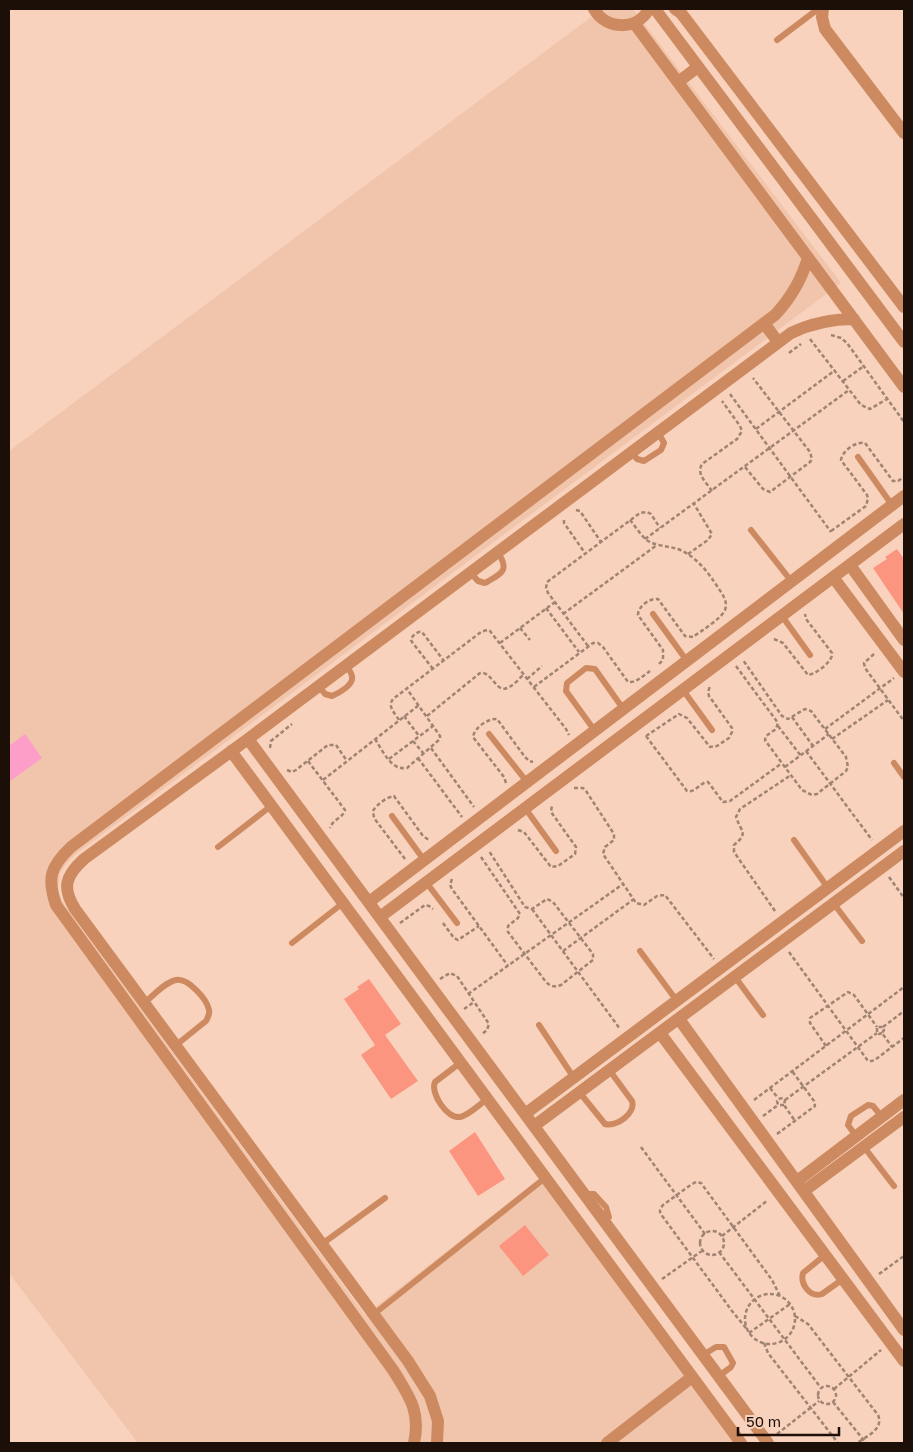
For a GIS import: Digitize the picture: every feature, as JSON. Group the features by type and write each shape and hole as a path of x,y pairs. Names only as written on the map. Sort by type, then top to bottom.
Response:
{"street":[{"path":"594,9 604,21 624,26 642,18 649,9"},
{"path":"655,9 904,342"},
{"path":"676,9 681,13 904,307"},
{"path":"822,9 825,29 904,133"},
{"path":"634,23 904,387"},
{"path":"678,82 698,67"},
{"path":"414,1443 417,1430 413,1402 393,1370 56,905 50,889 52,872 60,858 71,847 764,323 786,303 796,290 808,258"},
{"path":"437,1443 438,1421 430,1396 408,1361 75,910 67,897 66,882 73,869 84,859 778,342 791,333 821,321 854,319"},
{"path":"764,323 778,342"},
{"path":"369,902 904,496"},
{"path":"380,917 904,524"},
{"path":"850,565 904,638"},
{"path":"833,578 900,675"},
{"path":"420,583 432,600"},
{"path":"248,738 768,1443"},
{"path":"231,751 741,1443"},
{"path":"525,1114 904,832"},
{"path":"534,1126 904,851"},
{"path":"679,1019 904,1330"},
{"path":"660,1033 904,1361"},
{"path":"800,1186 856,1136 904,1100"},
{"path":"800,1186 864,1147 904,1117"},
{"path":"221,1132 233,1123"},
{"path":"607,1443 692,1377"}],"lane":[{"path":"777,40 818,9"},
{"path":"858,457 892,505"},
{"path":"752,530 792,582"},
{"path":"470,572 478,581 485,583 502,571 505,565 497,551"},
{"path":"653,614 687,661"},
{"path":"782,616 810,655"},
{"path":"318,686 325,694 332,696 349,684 352,674 345,665"},
{"path":"595,731 566,691 567,683 586,668 595,669 624,710"},
{"path":"683,690 712,730"},
{"path":"489,734 527,782"},
{"path":"894,763 904,777"},
{"path":"218,847 272,806"},
{"path":"525,808 556,851"},
{"path":"392,816 424,860"},
{"path":"794,840 828,888"},
{"path":"426,882 457,923"},
{"path":"292,943 343,903"},
{"path":"834,904 862,941"},
{"path":"640,952 677,1001"},
{"path":"735,977 762,1015"},
{"path":"144,1003 171,981 178,979 190,983 207,1004 209,1016 206,1021 175,1046"},
{"path":"539,1025 574,1078"},
{"path":"460,1063 436,1082 434,1092 436,1097 449,1114 454,1117 465,1115 487,1099"},
{"path":"580,1092 605,1124 615,1124 630,1112 633,1105 610,1071"},
{"path":"856,1136 848,1125 851,1116 868,1105 873,1106 882,1117"},
{"path":"864,1147 894,1186"},
{"path":"374,1314 545,1178"},
{"path":"322,1244 385,1198"},
{"path":"825,1255 803,1273 803,1282 810,1293 822,1294 843,1278"},
{"path":"703,1355 716,1347 724,1347 733,1363 731,1368 718,1376"}],"path":[{"path":"825,334 841,338 848,343 904,422"},
{"path":"817,335 809,338 861,405 865,408 875,407 887,399"},
{"path":"785,355 801,344"},
{"path":"843,381 864,366"},
{"path":"756,429 834,370"},
{"path":"745,467 766,491 770,492 810,462 812,455 753,378 746,383"},
{"path":"646,539 849,390"},
{"path":"712,491 701,475 700,467 737,439 742,430 721,400 730,394 841,544"},
{"path":"688,554 708,540 712,534 694,504"},
{"path":"574,511 580,511 601,542"},
{"path":"588,646 546,588 547,582 644,512 651,514 660,528"},
{"path":"565,517 564,523 585,553"},
{"path":"563,614 657,544"},
{"path":"499,643 555,602"},
{"path":"546,608 579,652"},
{"path":"769,640 774,638 779,640 805,673 808,675 814,673 829,662 832,656 806,619 805,614 808,612"},
{"path":"520,628 530,640"},
{"path":"399,720 391,708 391,702 485,630 490,631 568,733 566,739"},
{"path":"432,669 411,640 418,632 422,632 444,661"},
{"path":"878,652 866,661 864,666 904,721"},
{"path":"730,670 750,655"},
{"path":"743,660 782,716 788,719 802,710 808,709 846,757 848,761 846,771 817,794 812,795 802,790 765,740 766,736 778,726"},
{"path":"527,678 542,666"},
{"path":"736,666 800,756"},
{"path":"426,716 480,673 484,672 502,689 507,689 524,674"},
{"path":"825,729 900,675"},
{"path":"646,736 679,714 687,718 710,748 729,738 732,728 709,696 708,692 712,684"},
{"path":"375,739 393,765 402,769 407,768 440,739 440,736 407,689"},
{"path":"832,739 888,700"},
{"path":"323,780 418,705"},
{"path":"404,716 420,736"},
{"path":"792,717 813,746"},
{"path":"505,786 506,781 504,777 474,737 476,729 491,719 497,718 529,761 534,762 539,759"},
{"path":"272,751 271,741 297,720"},
{"path":"637,724 687,791 694,790 704,782 708,782 723,802 730,801 782,763"},
{"path":"389,759 433,726"},
{"path":"785,768 829,734"},
{"path":"413,741 424,754"},
{"path":"282,764 287,770 292,772 333,744 336,745 347,761"},
{"path":"431,748 476,809 457,823"},
{"path":"806,751 880,850"},
{"path":"418,758 463,818"},
{"path":"308,761 345,810 343,815 333,822 331,831"},
{"path":"782,922 732,849 742,839 743,835 736,817 740,809 791,775"},
{"path":"567,793 578,787 586,791 614,834 614,840 605,847 603,854 634,899 640,905 661,894 668,897 721,968"},
{"path":"404,863 405,858 374,818 372,811 388,797 394,796 423,836 428,840 434,840"},
{"path":"513,832 520,830 524,832 551,867 558,866 575,854 576,847 551,812 550,809 555,802"},
{"path":"495,846 489,851 525,907 532,909 627,1038"},
{"path":"474,862 481,857 520,914 520,917 510,924 507,929 550,986 556,987 578,972 593,960 594,957 550,900 544,901 532,909"},
{"path":"882,868 904,898"},
{"path":"454,876 450,885 452,889 508,966"},
{"path":"468,994 623,884"},
{"path":"563,951 634,899"},
{"path":"393,928 425,905 432,908 456,940 479,926"},
{"path":"782,942 868,1061 872,1061 904,1038"},
{"path":"744,1107 903,988 904,992"},
{"path":"795,1121 784,1105 785,1100 876,1032 877,1027 851,993 845,994 812,1016 810,1021 826,1046"},
{"path":"877,1027 883,1027 904,1011"},
{"path":"882,1033 883,1027"},
{"path":"876,1032 882,1033 892,1047"},
{"path":"767,1140 815,1106 814,1101 792,1071"},
{"path":"770,1088 778,1099 778,1105"},
{"path":"778,1099 783,1098 785,1100"},
{"path":"755,1123 778,1105 784,1105"},
{"path":"641,1147 705,1234"},
{"path":"796,1316 794,1329 786,1339 775,1344 764,1344 756,1340 660,1213 663,1205 692,1184 696,1182 701,1183 772,1280 780,1296 790,1304 796,1316 808,1324 880,1419 878,1427 857,1443"},
{"path":"722,1236 778,1192"},
{"path":"714,1231 722,1236 724,1244 720,1252 711,1254 703,1250 700,1242 705,1234 714,1231"},
{"path":"652,1286 703,1250"},
{"path":"720,1252 821,1388"},
{"path":"870,1282 904,1256"},
{"path":"746,1328 745,1317 748,1307 755,1299 767,1294 780,1296"},
{"path":"750,1333 790,1304"},
{"path":"834,1389 890,1342"},
{"path":"764,1344 768,1353 838,1443"},
{"path":"830,1386 834,1389 836,1398 833,1402 828,1404 819,1401 818,1392 821,1388 830,1386"},
{"path":"768,1443 819,1401"},
{"path":"833,1402 866,1443"}],"shaded area":[{"path":"602,9 633,9 841,283 76,854 60,873 58,892 65,906 365,1315 544,1175 742,1443 138,1443 9,1273 9,451"},
{"path":"25,734 42,758 9,782 9,746"}],"building":[{"path":"897,549 904,559 904,614 873,568 887,559 885,557"},
{"path":"369,979 401,1024 385,1035 418,1081 391,1099 361,1055 375,1045 344,999 359,989 357,987"},
{"path":"475,1132 505,1179 478,1196 449,1151"},
{"path":"525,1225 549,1255 523,1276 499,1246"}]}
